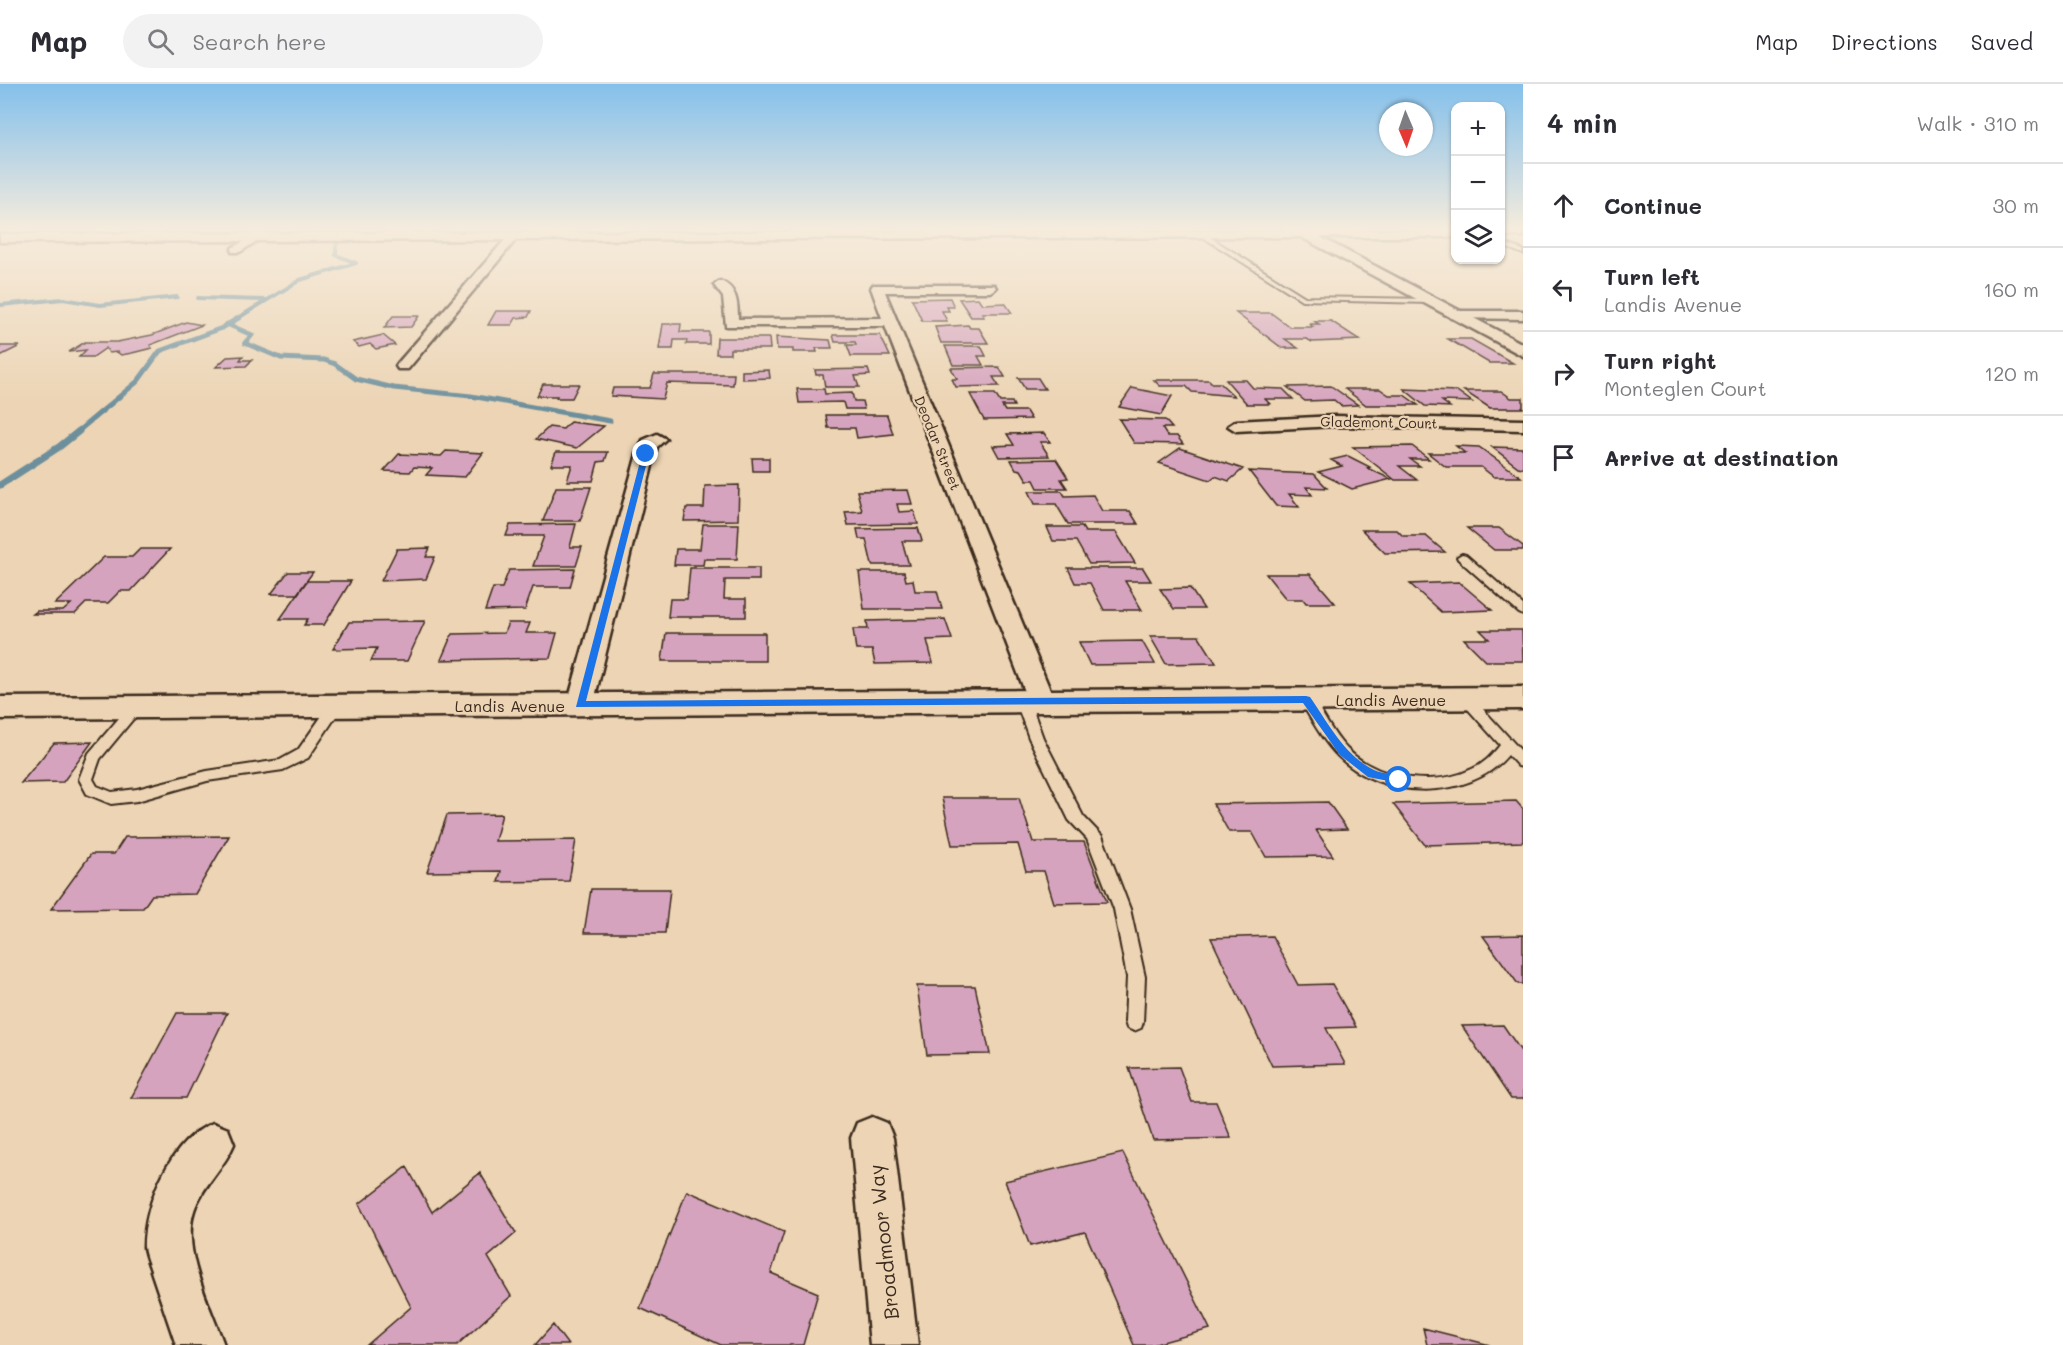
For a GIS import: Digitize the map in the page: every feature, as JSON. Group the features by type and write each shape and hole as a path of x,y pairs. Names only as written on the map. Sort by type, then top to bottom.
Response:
{"street":[{"path":"403,366 469,289"},
{"path":"724,289 732,300 731,323 890,322"},
{"name":"Deodar Street","path":"877,289 1032,702"},
{"path":"1407,289 1523,351"},
{"path":"1456,315 1523,315"},
{"name":"Glademont Court","path":"1236,426 1335,420 1523,425"},
{"path":"580,705 646,454 649,444 657,439"},
{"name":"Landis Avenue","path":"0,708 1523,698"},
{"name":"Broadmoor Way","path":"872,1138 894,1345"},
{"path":"200,1345 166,1249 171,1214 178,1193 198,1160 213,1144"}],"lane":[{"path":"1288,289 1304,299 1430,301"},
{"path":"1462,557 1523,611"},
{"path":"1306,699 1343,753 1371,774 1441,784 1474,775 1496,761 1508,745"},
{"path":"1466,699 1523,762"},
{"path":"1032,702 1036,738 1077,820 1094,836 1122,909 1136,977 1134,1022"},
{"path":"136,707 94,757 86,779 92,790 111,798 137,795 207,776 283,765 303,754 336,706"}],"building":[{"path":"950,298 954,307 947,307 949,311 942,311 947,321 922,321 912,299"},
{"path":"978,298 982,304 1005,303 1012,313 982,313 984,317 971,317 959,299"},
{"path":"496,311 531,311 528,317 516,318 512,325 488,325"},
{"path":"1236,313 1271,313 1290,327 1313,327 1310,324 1319,324 1314,321 1331,321 1360,340 1312,342 1307,339 1285,339 1298,348 1282,348"},
{"path":"393,316 419,316 411,327 384,328"},
{"path":"186,322 202,325 150,345 152,348 121,355 117,352 109,353 106,348 93,357 79,357 86,350 69,352 85,342 117,342 152,335"},
{"path":"663,324 681,324 680,332 709,332 709,344 686,344 687,340 674,340 673,349 659,349"},
{"path":"968,325 970,328 979,328 988,343 941,343 935,327"},
{"path":"383,335 395,345 376,349 370,344 359,347 353,342"},
{"path":"833,335 880,335 890,356 851,356 847,345 856,345 855,342 835,342"},
{"path":"776,337 830,340 832,348 816,348 817,352 777,349"},
{"path":"717,338 769,338 770,349 730,349 730,354 716,354"},
{"path":"1448,339 1471,339 1513,363 1489,363"},
{"path":"0,346 20,346 0,356"},
{"path":"945,346 981,346 986,356 978,356 983,365 953,365"},
{"path":"243,356 240,360 252,360 246,366 216,367 227,357"},
{"path":"999,367 1005,377 993,377 999,386 956,387 952,379 957,379 951,368"},
{"path":"868,369 870,375 855,376 859,387 825,387 823,375 816,375 815,370"},
{"path":"769,370 770,378 742,379 742,371"},
{"path":"654,374 734,374 733,385 667,383 663,399 611,396 613,388 650,388"},
{"path":"1018,378 1038,378 1045,389 1025,389"},
{"path":"1154,380 1209,380 1212,383 1220,383 1234,396 1192,392 1186,386 1160,386"},
{"path":"1226,380 1246,380 1253,388 1283,389 1293,399 1265,399 1270,404 1247,404"},
{"path":"543,384 579,384 572,398 556,398 557,396 537,396"},
{"path":"1331,386 1358,405 1341,406 1334,400 1305,401 1287,387"},
{"path":"1132,388 1172,396 1161,415 1119,407"},
{"path":"797,389 824,389 825,394 852,393 854,401 862,401 864,409 845,409 843,402 799,403"},
{"path":"1345,389 1380,389 1389,395 1404,395 1418,405 1366,405"},
{"path":"1404,389 1457,391 1472,402 1442,401 1450,407 1425,406"},
{"path":"1464,391 1501,391 1511,398 1523,398 1523,408 1490,408"},
{"path":"970,394 995,394 1000,402 1012,402 1014,406 1002,406 1005,411 1026,411 1031,419 984,420"},
{"path":"826,415 887,415 893,434 857,438 855,428 828,428"},
{"path":"1119,419 1165,420 1172,428 1162,428 1167,436 1177,436 1183,444 1134,443"},
{"path":"570,422 604,426 577,448 536,439 549,427 563,429"},
{"path":"1044,433 1050,442 1040,442 1049,456 999,457 993,446 1014,445 1007,434"},
{"path":"1412,446 1429,459 1410,459 1420,466 1399,466 1417,480 1395,480 1353,447"},
{"path":"1456,446 1479,447 1521,477 1494,477 1481,467 1446,467 1428,453 1465,453"},
{"path":"1492,447 1523,448 1523,468 1518,467"},
{"path":"1180,448 1243,469 1229,481 1215,476 1210,480 1159,463"},
{"path":"446,451 483,453 465,477 426,475 432,468 414,467 410,472 384,471 399,454 441,456"},
{"path":"556,452 608,452 605,461 598,462 593,481 567,481 572,465 551,465"},
{"path":"1348,456 1391,479 1352,489 1318,472 1342,466 1331,460"},
{"path":"752,458 769,458 769,471 753,471"},
{"path":"1056,459 1068,478 1061,479 1067,488 1038,488 1034,480 1027,480 1011,460"},
{"path":"1249,471 1314,474 1327,488 1306,487 1312,495 1289,494 1299,507 1276,506"},
{"path":"739,485 738,520 684,521 686,508 704,508 705,486"},
{"path":"556,487 591,487 580,521 543,521"},
{"path":"908,490 912,504 897,504 899,512 914,511 918,524 848,525 845,512 862,511 857,491"},
{"path":"1029,491 1062,491 1065,496 1093,495 1102,511 1130,511 1138,524 1068,524 1056,504 1035,504"},
{"path":"576,524 570,547 582,547 576,566 533,566 544,536 506,536 510,525"},
{"path":"703,524 739,524 737,559 704,559 703,565 674,565 676,549 700,549"},
{"path":"1047,527 1082,527 1085,532 1116,532 1135,563 1089,564 1076,541 1053,541"},
{"path":"918,528 922,541 902,541 909,565 872,565 866,539 859,539 857,529"},
{"path":"1467,528 1499,528 1523,546 1523,550 1494,550"},
{"path":"1362,530 1397,530 1403,536 1426,536 1445,552 1385,553"},
{"path":"430,548 426,557 435,557 426,579 381,581 397,549"},
{"path":"140,549 170,549 131,591 120,591 108,603 86,603 75,614 33,614 37,611 63,611 71,604 55,604 104,557 132,557"},
{"path":"690,568 759,568 759,580 725,580 724,599 746,599 746,617 668,617 670,599 687,599"},
{"path":"1068,568 1143,568 1151,581 1125,581 1142,610 1104,610 1090,583 1075,583"},
{"path":"575,569 570,587 533,587 525,610 485,611 493,588 502,588 509,570"},
{"path":"288,572 313,572 297,594 271,594"},
{"path":"859,572 904,572 906,581 913,580 915,591 937,591 942,609 864,609"},
{"path":"1266,574 1310,574 1335,603 1306,603 1303,599 1286,599"},
{"path":"307,581 351,581 324,625 304,625 308,619 280,619"},
{"path":"1459,582 1492,610 1441,612 1410,584"},
{"path":"1190,588 1204,609 1174,609 1160,589"},
{"path":"945,619 952,639 927,640 933,663 875,664 872,650 856,650 853,629 868,629 867,621"},
{"path":"425,621 407,661 371,661 377,648 333,649 349,622"},
{"path":"508,623 530,623 526,633 557,633 550,658 441,660 452,634 504,633"},
{"path":"1480,630 1522,630 1523,661 1486,661 1464,639 1489,639"},
{"path":"666,633 765,633 765,661 662,661"},
{"path":"1150,636 1199,636 1216,663 1166,664"},
{"path":"1142,641 1155,664 1090,665 1079,642"},
{"path":"92,742 63,782 21,783 54,743"},
{"path":"942,798 1019,798 1033,842 1084,842 1107,902 1054,903 1044,871 1026,871 1018,844 952,845"},
{"path":"1516,801 1523,809 1523,842 1425,845 1393,804"},
{"path":"1328,802 1347,829 1316,830 1333,856 1266,857 1252,832 1229,832 1213,804"},
{"path":"502,814 495,841 576,840 569,881 498,882 501,871 427,872 447,815"},
{"path":"229,836 195,894 152,895 143,908 51,909 91,854 114,854 125,837"},
{"path":"591,889 670,889 665,933 584,933"},
{"path":"1523,935 1523,984 1518,984 1483,936"},
{"path":"1272,936 1298,985 1332,984 1356,1027 1326,1028 1345,1064 1272,1066 1211,938"},
{"path":"917,986 975,986 990,1054 927,1055"},
{"path":"177,1013 227,1013 186,1098 131,1098"},
{"path":"1503,1025 1523,1054 1523,1099 1511,1099 1462,1026"},
{"path":"1179,1067 1192,1102 1216,1102 1231,1138 1153,1140 1129,1068"},
{"path":"1123,1153 1210,1329 1152,1345 1134,1345 1085,1232 1030,1246 1005,1181"},
{"path":"407,1167 432,1212 480,1173 516,1233 488,1257 511,1296 457,1345 367,1345 411,1307 359,1204"},
{"path":"687,1191 784,1232 771,1273 818,1293 803,1345 721,1345 640,1308"},
{"path":"553,1325 568,1345 535,1345"},
{"path":"1423,1328 1490,1345 1427,1345"}],"waterway":[{"path":"238,318 286,289"},
{"path":"0,305 63,299 100,305 177,297"},
{"path":"198,298 266,300"},
{"path":"228,324 240,317"},
{"path":"77,432 138,381 160,351 228,324"},
{"path":"228,324 252,335 245,343 281,358 324,360 335,364 356,379 394,388 471,396 610,421"},
{"path":"0,485 59,447 79,431"}],"route":[{"path":"646,454 580,705 1306,699 1343,753 1371,774 1399,780"}]}
